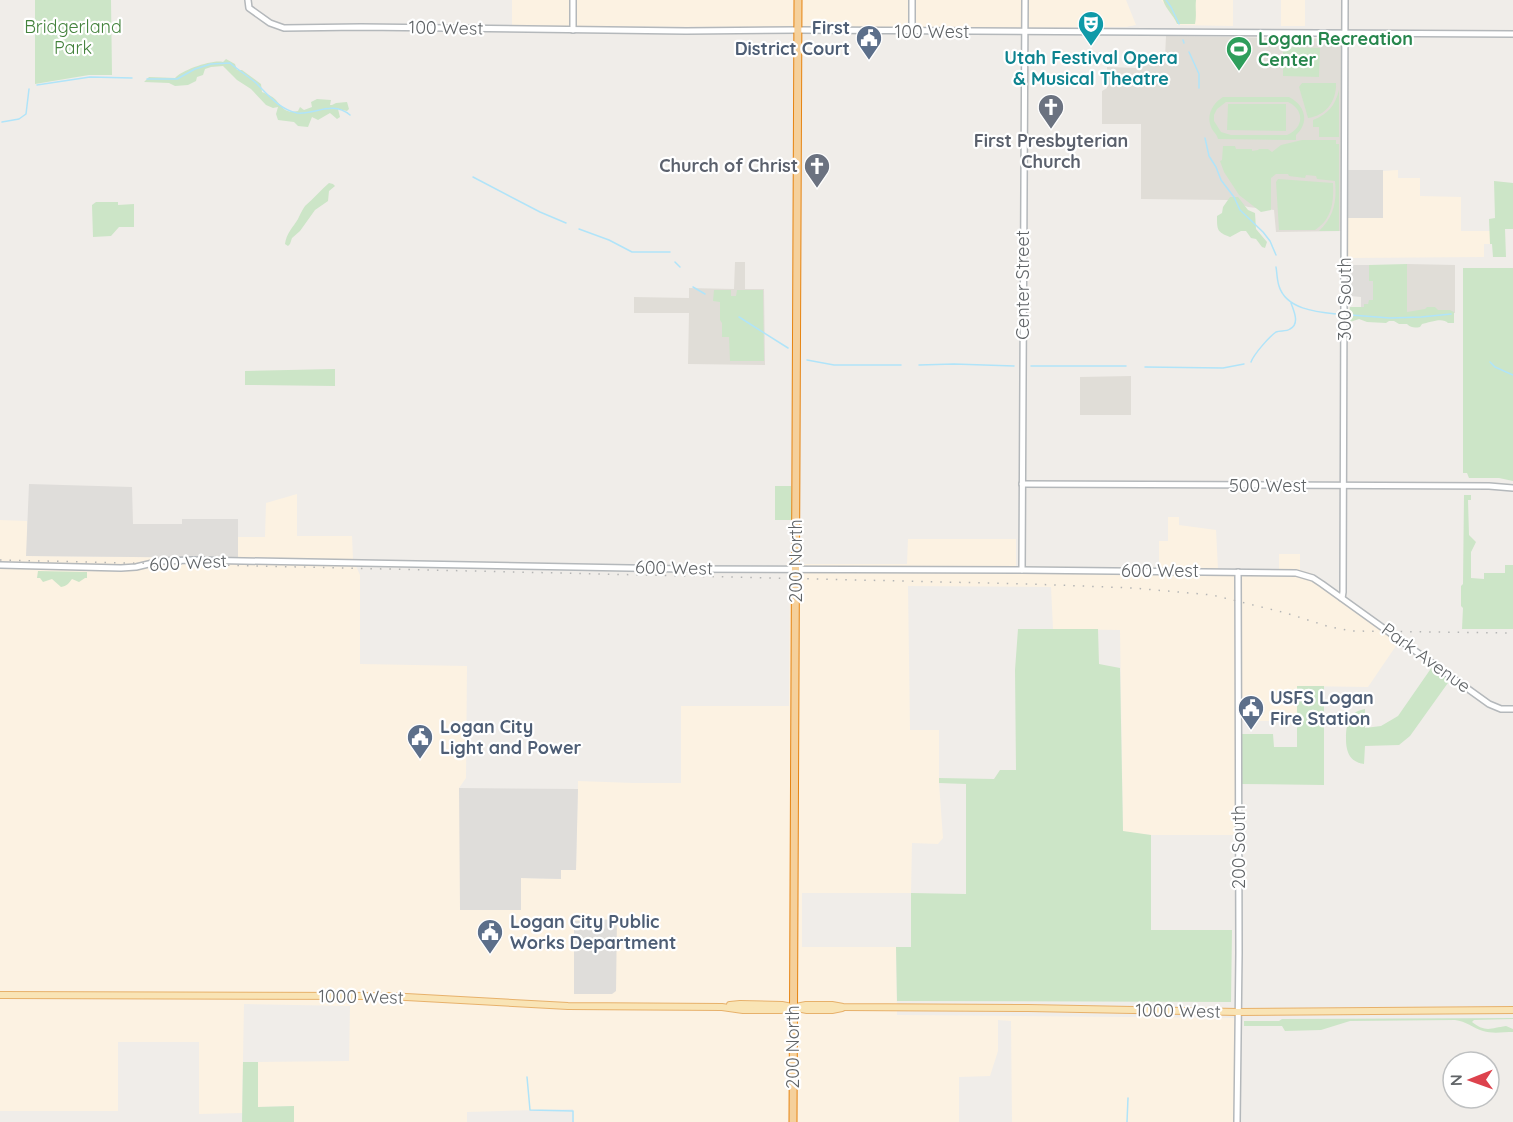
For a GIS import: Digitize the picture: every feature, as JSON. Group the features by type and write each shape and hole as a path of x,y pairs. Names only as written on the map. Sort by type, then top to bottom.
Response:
{"highway":[{"name":"200 North","path":"793,1122 798,0"}],"main road":[{"name":"1000 West","path":"0,995 388,996 568,1006 722,1007 743,1010 781,1010 793,1007 807,1010 832,1010 843,1007 1238,1012 1513,1010"}],"street":[{"name":"100 West","path":"248,0 249,8 270,23 284,28 1513,34"},
{"path":"573,0 573,30"},
{"path":"912,0 912,32"},
{"name":"Center Street","path":"1022,570 1025,0"},
{"name":"300 South","path":"1342,598 1346,0"},
{"name":"500 West","path":"1022,484 1489,486 1513,488"},
{"name":"600 West","path":"0,565 121,568 161,561 194,560 672,568 1285,572 1303,574 1313,578 1342,598"},
{"name":"200 South","path":"1237,1122 1238,572"},
{"name":"Park Avenue","path":"1342,598 1489,704 1501,709 1513,709"}],"shaded area":[{"path":"512,0 1126,0 1136,25 1126,27 976,28 512,26"},
{"path":"1161,0 1233,0 1233,26 1177,25"},
{"path":"1281,0 1305,0 1305,26 1281,26"},
{"path":"1166,36 1342,39 1341,231 1276,232 1274,210 1248,207 1228,200 1141,199 1141,124 1102,124 1102,91 1107,88 1107,67 1139,68 1143,58 1165,58"},
{"path":"1348,170 1383,170 1383,218 1348,218"},
{"path":"1398,170 1398,178 1420,178 1420,196 1461,197 1461,231 1490,231 1490,244 1484,244 1484,257 1348,258 1348,218 1383,218 1383,171"},
{"path":"735,262 745,262 745,289 764,289 765,365 688,364 689,313 634,313 634,297 689,298 689,288 734,289"},
{"path":"1407,264 1455,265 1455,313 1407,314"},
{"path":"1350,265 1369,265 1369,281 1373,281 1373,300 1364,307 1361,307 1361,297 1350,296"},
{"path":"1131,376 1131,415 1080,415 1080,377"},
{"path":"29,484 132,487 133,524 182,524 182,519 238,519 238,558 26,556"},
{"path":"297,494 297,536 352,536 353,559 360,575 360,664 467,666 466,778 459,788 520,910 521,878 560,879 560,870 576,870 578,781 681,783 681,706 789,706 790,581 786,564 907,564 908,539 1016,539 1016,566 1159,568 1159,541 1168,541 1168,517 1179,517 1179,525 1216,530 1218,569 1279,569 1279,554 1300,554 1300,570 1311,573 1402,637 1368,687 1297,686 1297,721 1242,721 1241,836 1151,835 1123,832 1120,630 1053,629 1051,587 908,586 910,730 939,730 939,783 943,838 938,844 912,843 911,893 802,893 802,947 896,947 897,1015 1241,1018 1241,1122 1012,1122 1011,1021 998,1020 998,1051 990,1076 959,1077 959,1122 574,1122 573,1109 467,1112 467,1122 294,1122 293,1106 258,1107 258,1062 349,1061 350,1006 244,1004 242,1113 199,1114 199,1042 118,1042 118,1111 0,1111 0,520 27,521 27,556 237,558 237,537 265,537 266,503"},
{"path":"459,788 578,789 576,870 561,870 561,879 521,878 521,910 460,910"},
{"path":"617,919 616,991 612,994 574,994 574,921"}],"green space":[{"name":"Bridgerland Park","path":"35,0 111,0 112,75 89,75 35,84"},
{"path":"1163,0 1196,0 1195,24 1177,24"},
{"path":"1283,47 1320,48 1319,77 1283,76"},
{"path":"226,59 235,64 237,70 242,70 261,84 262,92 273,97 287,111 294,112 300,107 304,110 312,107 311,102 317,99 331,100 330,105 347,102 349,109 347,111 338,109 340,117 337,119 330,113 318,120 312,117 308,127 278,120 276,114 278,107 273,108 266,105 223,66 205,69 203,75 188,85 175,86 169,83 144,82 149,77 175,78 198,66 223,62"},
{"path":"1302,83 1336,83 1335,95 1325,111 1308,118 1299,87"},
{"path":"1339,90 1339,137 1319,137 1319,127 1313,127 1313,120 1330,109"},
{"path":"1223,97 1289,97 1302,109 1303,125 1296,135 1296,140 1218,139 1209,118 1213,106","holes":["1226,102 1288,102 1294,105 1300,114 1300,119 1297,128 1287,135 1231,135 1221,132 1214,121 1217,109"]},
{"path":"1228,104 1286,104 1286,131 1227,130"},
{"path":"1302,140 1336,140 1336,144 1339,144 1339,231 1319,231 1328,220 1333,208 1335,181 1317,179 1316,176 1306,175 1305,178 1276,174 1271,178 1271,210 1261,212 1239,195 1224,172 1220,161 1223,146 1235,146 1236,149 1252,149 1252,151 1268,149 1272,152 1281,145"},
{"path":"1278,179 1333,183 1331,210 1321,226 1315,230 1279,230 1276,182"},
{"path":"1494,181 1513,183 1513,229 1505,229 1506,257 1493,257 1492,244 1490,244 1489,219 1495,218"},
{"path":"329,183 335,186 329,191 328,201 315,210 288,246 285,244 288,234 305,206"},
{"path":"1230,197 1238,197 1248,210 1255,213 1256,229 1267,242 1265,248 1256,239 1251,238 1246,231 1230,237 1219,230 1217,216 1222,213"},
{"path":"96,202 118,202 118,205 134,204 134,227 119,227 111,236 93,237 92,205"},
{"path":"1407,264 1407,312 1427,307 1450,310 1454,312 1454,323 1436,320 1415,328 1394,321 1367,322 1359,319 1350,322 1348,319 1350,307 1364,307 1369,300 1373,300 1373,281 1369,281 1369,265"},
{"path":"1463,268 1513,268 1513,481 1499,478 1469,478 1467,473 1463,473"},
{"path":"714,290 731,290 731,296 736,296 737,290 763,290 764,361 730,361 729,337 722,337 720,302 713,301"},
{"path":"335,369 335,386 245,385 245,371"},
{"path":"775,486 791,486 792,520 775,520"},
{"path":"1464,495 1471,495 1471,500 1468,500 1469,535 1476,542 1471,552 1471,578 1484,579 1484,573 1505,573 1505,565 1513,565 1513,629 1462,629"},
{"path":"38,571 87,572 87,578 79,582 72,579 61,587 52,579 43,582 37,578"},
{"path":"1018,629 1098,629 1099,664 1120,668 1123,831 1151,835 1151,930 1232,930 1231,1002 897,1001 896,947 911,947 911,893 966,894 966,784 939,783 939,778 994,779 1000,770 1016,770 1015,670"},
{"path":"1432,667 1450,680 1410,736 1399,745 1365,746 1364,764 1352,759 1348,752 1346,739 1349,720 1352,716 1365,709 1365,728 1381,726 1398,716"},
{"path":"1297,686 1324,686 1324,785 1241,784 1242,734 1273,734 1274,747 1297,747"},
{"path":"1513,1018 1472,1022 1485,1029 1506,1026 1513,1029 1513,1032 1498,1033 1483,1031 1455,1020 1350,1021 1321,1030 1285,1031 1282,1026 1244,1026 1244,1021 1279,1021 1282,1019"},
{"path":"243,1062 258,1062 258,1107 294,1106 294,1122 242,1122"}],"waterway":[{"path":"1166,0 1179,24"},
{"path":"1189,52 1199,74 1199,88"},
{"path":"147,79 177,79 195,69 211,64 230,63 285,109 304,113 330,108 350,115"},
{"path":"37,85 90,77 132,78"},
{"path":"2,122 19,119 26,114 29,89"},
{"path":"1205,138 1209,156 1221,180 1234,197 1240,210 1270,241 1276,255"},
{"path":"473,177 566,223"},
{"path":"579,229 609,240 632,252 670,252"},
{"path":"675,262 680,267"},
{"path":"1276,267 1279,286 1288,300 1303,308 1336,314"},
{"path":"693,287 705,294"},
{"path":"1251,362 1258,350 1273,334 1293,327 1295,317 1291,303"},
{"path":"1351,315 1390,318 1451,314"},
{"path":"739,317 788,348"},
{"path":"807,360 834,365 901,365"},
{"path":"1490,362 1495,367 1513,375"},
{"path":"1145,367 1223,368 1244,364"},
{"path":"919,365 1014,366"},
{"path":"1031,366 1126,366"},
{"path":"527,1077 530,1110 573,1111 573,1122"},
{"path":"1127,1122 1128,1098"}],"railway":[{"path":"0,560 1133,588 1212,595 1286,613 1330,627 1353,631 1513,633"}],"place":[{"name":"Utah Festival Opera & Musical Theatre","path":"1091,47"},
{"name":"First District Court","path":"869,61"},
{"name":"Logan Recreation Center","path":"1239,72"},
{"name":"First Presbyterian Church","path":"1051,130"},
{"name":"Church of Christ","path":"817,189"},
{"name":"USFS Logan Fire Station","path":"1251,731"},
{"name":"Logan City Light and Power","path":"420,760"},
{"name":"Logan City Public Works Department","path":"490,955"}]}
